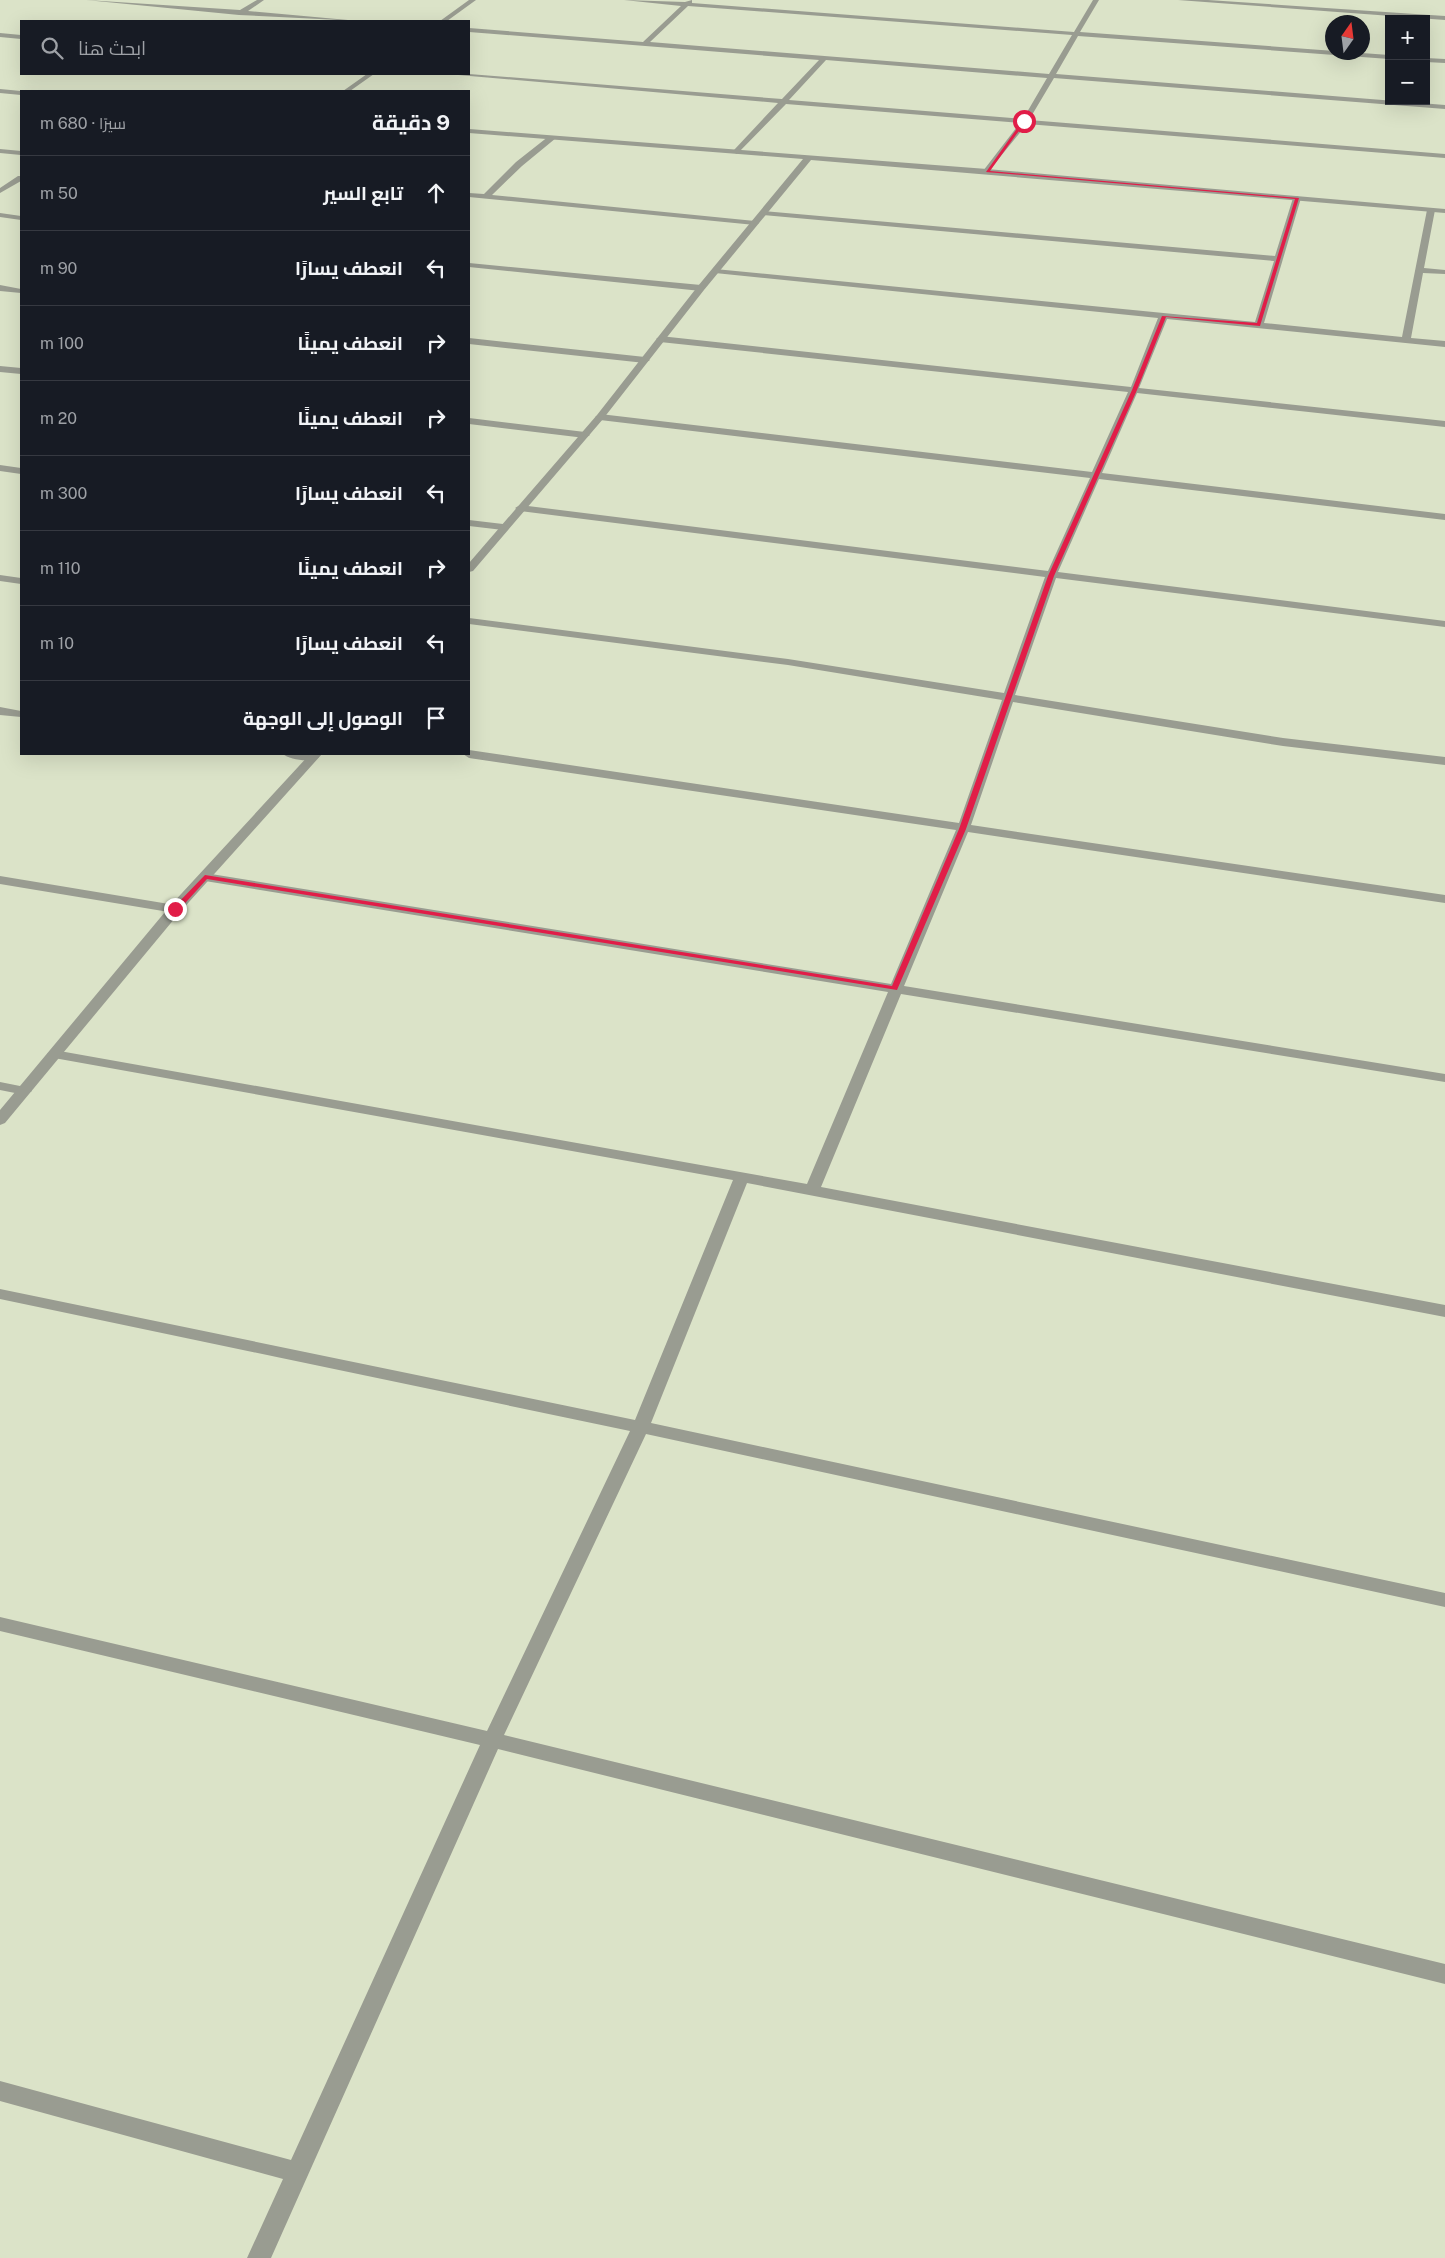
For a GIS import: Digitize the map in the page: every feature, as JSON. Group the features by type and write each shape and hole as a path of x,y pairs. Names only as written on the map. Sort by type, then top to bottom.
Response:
{"street":[{"path":"89,0 343,20"},
{"path":"228,20 261,0"},
{"path":"444,20 473,0"},
{"path":"627,0 689,2 1385,57"},
{"path":"987,172 1024,121 1078,34 1096,0"},
{"path":"1181,0 1246,2 1445,18"},
{"path":"645,43 689,2"},
{"path":"470,30 1445,107"},
{"path":"0,40 4,36 20,37"},
{"path":"737,152 783,100 824,58"},
{"path":"1430,60 1445,62"},
{"path":"347,90 369,75"},
{"path":"463,75 1445,156"},
{"path":"0,91 20,93"},
{"path":"470,131 987,172 1445,212"},
{"path":"485,197 519,164 552,138"},
{"path":"0,151 20,153"},
{"path":"470,568 503,527 585,435 701,288 808,158"},
{"path":"0,191 20,179"},
{"path":"470,196 755,223"},
{"path":"1259,325 1297,198"},
{"path":"1406,340 1431,210"},
{"path":"762,213 1279,259"},
{"path":"0,215 20,218"},
{"path":"470,265 701,288"},
{"path":"1420,270 1445,272"},
{"path":"715,271 1445,344"},
{"path":"0,288 20,291"},
{"path":"812,1191 894,989 963,829 1051,576 1134,390 1164,316"},
{"path":"660,340 1445,424"},
{"path":"470,341 645,360"},
{"path":"0,368 20,371"},
{"path":"600,416 1095,477 1445,517"},
{"path":"470,421 585,435"},
{"path":"0,468 20,471"},
{"path":"520,508 1445,624"},
{"path":"470,523 503,527"},
{"path":"0,578 20,581"},
{"path":"470,622 788,662 1283,742 1445,760"},
{"path":"0,711 20,714"},
{"path":"470,754 963,829 1445,899"},
{"path":"0,1120 175,909 314,755"},
{"path":"205,877 1445,1078"},
{"path":"0,880 175,909"},
{"path":"54,1054 742,1177 1445,1311"},
{"path":"0,1086 25,1091"},
{"path":"259,2258 296,2172 492,1740 641,1427 742,1177"},
{"path":"0,1294 641,1427 1445,1600"},
{"path":"0,1624 492,1740 1445,1974"},
{"path":"0,2091 296,2172"}],"route":[{"path":"175,909 205,877 894,989 963,829 1051,576 1134,390 1164,316 1259,325 1297,198 987,172 1024,121"}]}
